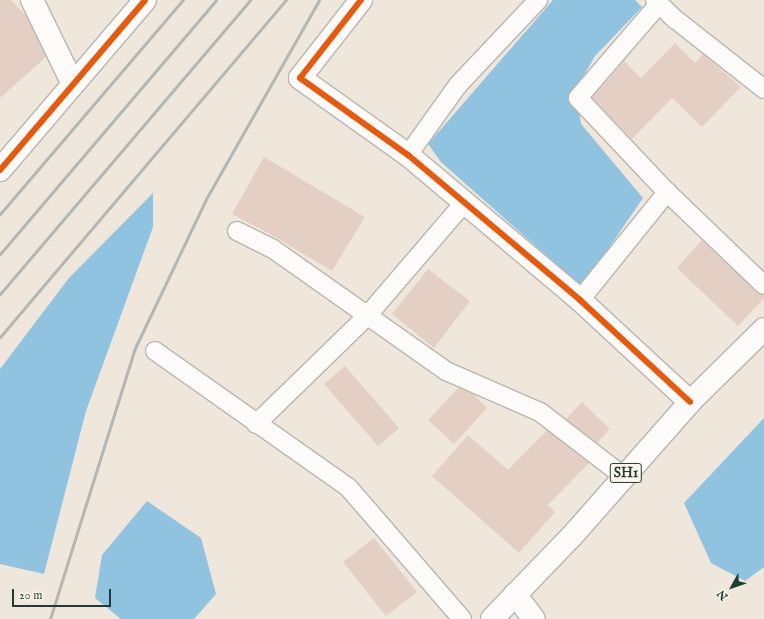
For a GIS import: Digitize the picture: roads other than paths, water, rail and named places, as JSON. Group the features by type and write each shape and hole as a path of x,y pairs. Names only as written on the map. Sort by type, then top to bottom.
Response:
{"street":[{"path":"32,0 73,84"},
{"path":"1,168 145,0"},
{"path":"361,0 300,78 408,155 580,300 690,402"},
{"name":"SH1","path":"492,619 572,536 623,476 690,402 764,330"},
{"path":"515,594 534,619"}],"lane":[{"path":"408,155 458,85 538,0"},
{"path":"764,89 675,19 657,2 578,98 667,192 764,285"},
{"path":"580,300 667,192"},
{"path":"256,424 367,316 464,203"},
{"path":"237,231 273,249 446,371 540,412 623,476"},
{"path":"155,351 256,424 348,487 462,619"}],"water":[{"path":"553,0 635,0 642,7 595,56 576,89 581,124 643,198 582,287 441,162 428,144"},
{"path":"153,193 153,227 86,411 44,574 0,564 0,369 69,278"},
{"path":"764,418 764,567 745,581 711,563 684,503"},
{"path":"147,501 201,538 216,594 194,619 121,619 95,598 102,555"}],"railway":[{"path":"0,214 183,0"},
{"path":"0,254 216,0"},
{"path":"0,294 250,0"},
{"path":"0,337 286,0"},
{"path":"50,619 135,348 206,199 319,0"}]}
